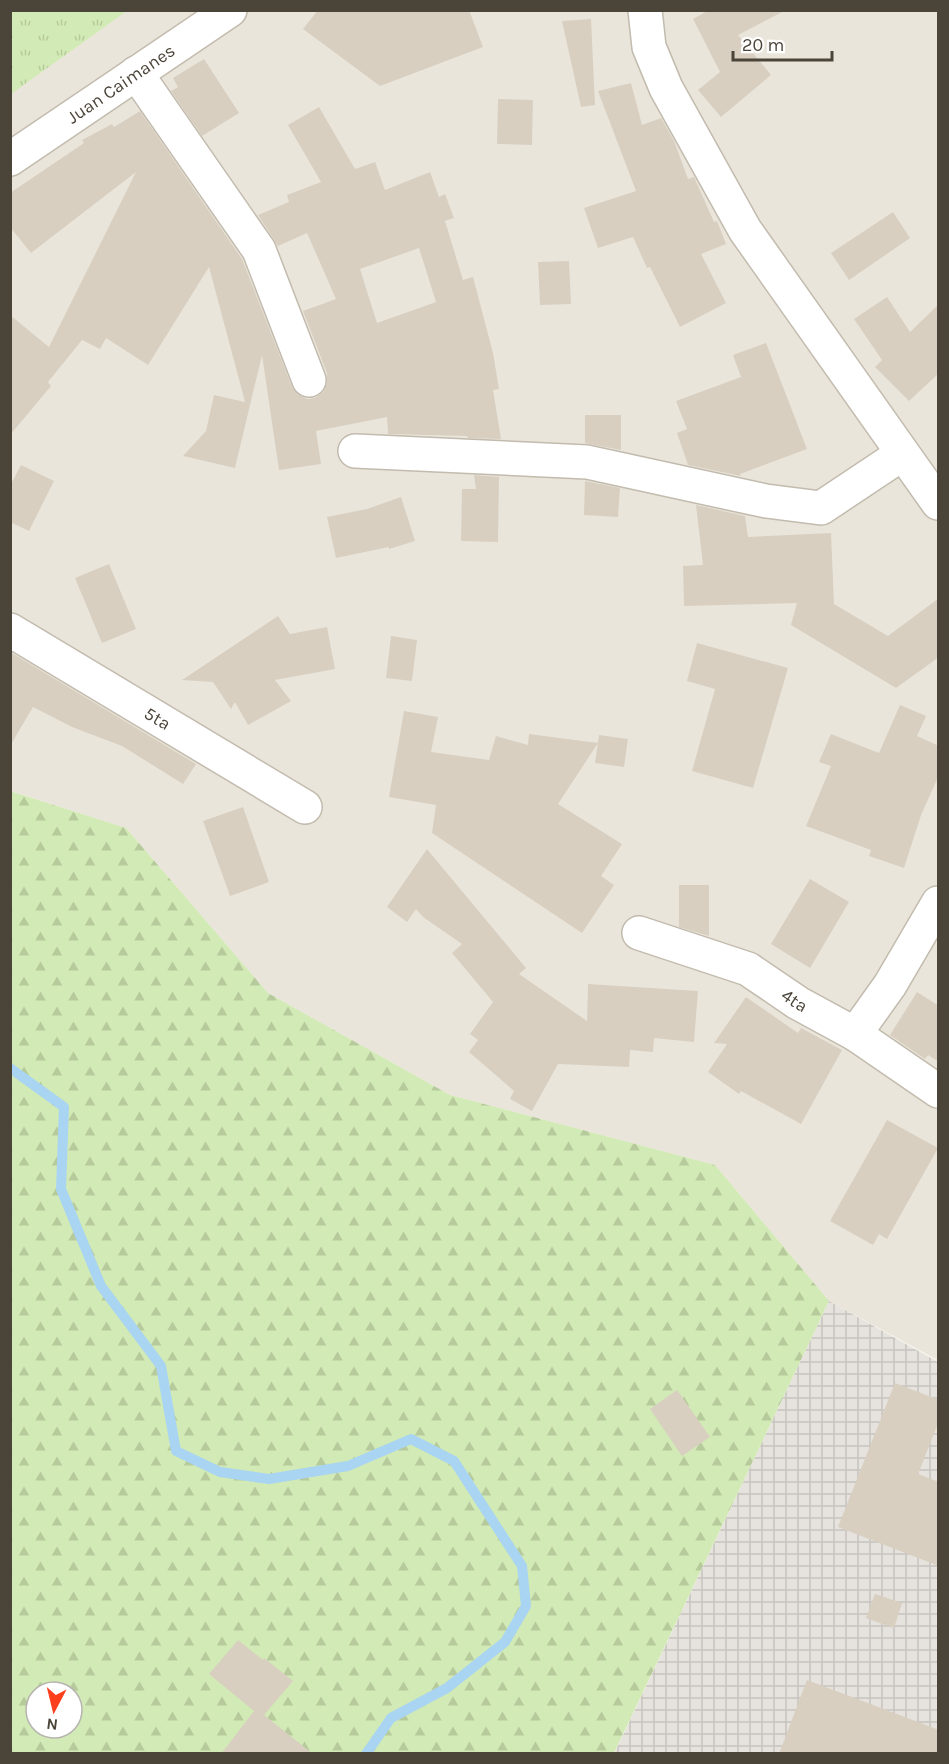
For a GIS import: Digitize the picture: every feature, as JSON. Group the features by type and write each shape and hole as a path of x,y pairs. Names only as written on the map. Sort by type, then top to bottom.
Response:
{"street":[{"name":"Juan Caimanes","path":"10,159 230,10"},
{"path":"645,10 649,47 666,88 745,230 939,503"},
{"path":"136,73 259,250 309,380"},
{"path":"355,451 586,462 766,501 821,508 902,454"},
{"name":"5ta","path":"10,630 305,807"},
{"path":"855,1034 890,985 939,903"},
{"name":"4ta","path":"639,933 748,969 798,1002 855,1034 939,1090"}],"shaded area":[{"path":"127,11 938,11 938,1360 829,1301 715,1165 450,1095 268,993 126,828 11,791 10,94"},
{"path":"829,1301 938,1362 938,1753 614,1754"}],"green space":[{"path":"11,10 127,10 127,11 11,94"},
{"path":"10,791 126,828 268,993 450,1095 715,1165 829,1301 614,1753 11,1753"}],"building":[{"path":"318,10 469,10 483,47 380,86 303,29"},
{"path":"709,10 786,10 738,35 771,75 721,117 698,90 720,72 693,19"},
{"path":"591,19 595,105 581,107 562,21"},
{"path":"204,59 239,113 202,136 171,91 178,87 173,78"},
{"path":"631,83 642,125 661,118 674,141 688,179 694,177 726,244 701,254 726,303 680,327 650,267 647,268 633,237 598,248 584,208 636,191 598,91"},
{"path":"498,99 533,100 532,145 497,144"},
{"path":"319,107 355,169 375,162 385,190 430,172 439,197 445,194 454,218 445,221 463,280 473,277 493,353 499,389 493,390 501,439 388,434 387,417 316,431 321,464 279,470 262,355 235,468 183,456 206,431 214,395 245,402 209,267 148,365 106,338 100,349 82,340 48,382 51,386 10,435 10,315 49,347 136,172 31,253 10,227 10,193 84,143 82,140 112,124 114,127 140,111 242,259 292,387 298,395 307,399 315,398 323,392 327,383 327,373 303,311 336,299 307,233 278,246 258,215 289,202 287,195 321,182 288,125","holes":["419,248 436,302 377,323 360,269"]},
{"path":"893,212 910,238 849,280 831,253"},
{"path":"569,261 571,304 540,305 538,262"},
{"path":"887,297 910,332 939,304 939,373 909,401 875,367 882,360 854,319"},
{"path":"766,343 807,449 740,474 741,476 688,465 677,433 687,429 676,401 741,377 733,355"},
{"path":"585,415 621,415 621,450 585,443"},
{"path":"21,465 54,481 29,531 10,522 10,486"},
{"path":"474,475 499,477 498,542 461,541 462,489 476,489"},
{"path":"585,481 620,488 618,517 584,515"},
{"path":"401,497 415,541 389,549 389,547 336,558 327,517 367,509"},
{"path":"696,505 745,516 748,537 831,533 834,604 888,636 939,598 939,657 896,688 791,625 797,603 684,606 683,566 703,565"},
{"path":"109,564 136,629 102,643 75,578"},
{"path":"278,616 290,634 327,627 335,669 275,680 291,701 248,725 235,702 231,709 213,682 182,680"},
{"path":"391,636 417,640 412,681 386,678"},
{"path":"697,643 788,668 753,788 692,771 715,689 687,681"},
{"path":"10,652 196,764 183,784 122,746 72,727 33,707 10,746"},
{"path":"900,705 926,716 917,736 939,746 939,775 921,815 904,868 869,856 871,850 806,826 831,766 819,762 831,734 879,753"},
{"path":"404,711 438,717 431,752 489,760 496,736 528,745 529,734 598,743 558,804 622,844 601,876 614,885 582,933 432,833 436,805 389,797"},
{"path":"599,735 628,739 624,767 595,763"},
{"path":"243,807 269,882 230,896 203,821"},
{"path":"427,849 526,968 519,974 587,1021 588,984 698,991 694,1042 654,1038 653,1052 630,1050 629,1067 558,1064 532,1111 510,1099 514,1091 469,1052 478,1040 470,1034 493,1002 452,953 462,944 423,917 416,909 407,922 387,907"},
{"path":"810,879 849,902 810,968 771,944"},
{"path":"679,885 709,885 709,936 679,927"},
{"path":"917,992 939,1006 939,1062 928,1055 925,1059 890,1035"},
{"path":"746,997 798,1033 801,1028 842,1050 801,1124 741,1091 739,1094 708,1072 727,1044 714,1043"},
{"path":"887,1120 938,1148 887,1239 879,1234 873,1245 830,1221"},
{"path":"895,1383 939,1400 939,1421 918,1474 939,1482 939,1566 838,1527"},
{"path":"677,1390 710,1437 682,1456 650,1409"},
{"path":"875,1594 902,1603 894,1628 866,1618"},
{"path":"238,1640 293,1681 264,1715 313,1754 221,1754 254,1711 209,1674"},
{"path":"807,1680 939,1730 939,1754 779,1754"}],"waterway":[{"path":"10,1068 64,1107 61,1189 101,1286 161,1366 176,1451 220,1472 269,1479 348,1466 411,1439 454,1461 522,1566 526,1606 505,1642 447,1688 391,1718 366,1754"}]}
